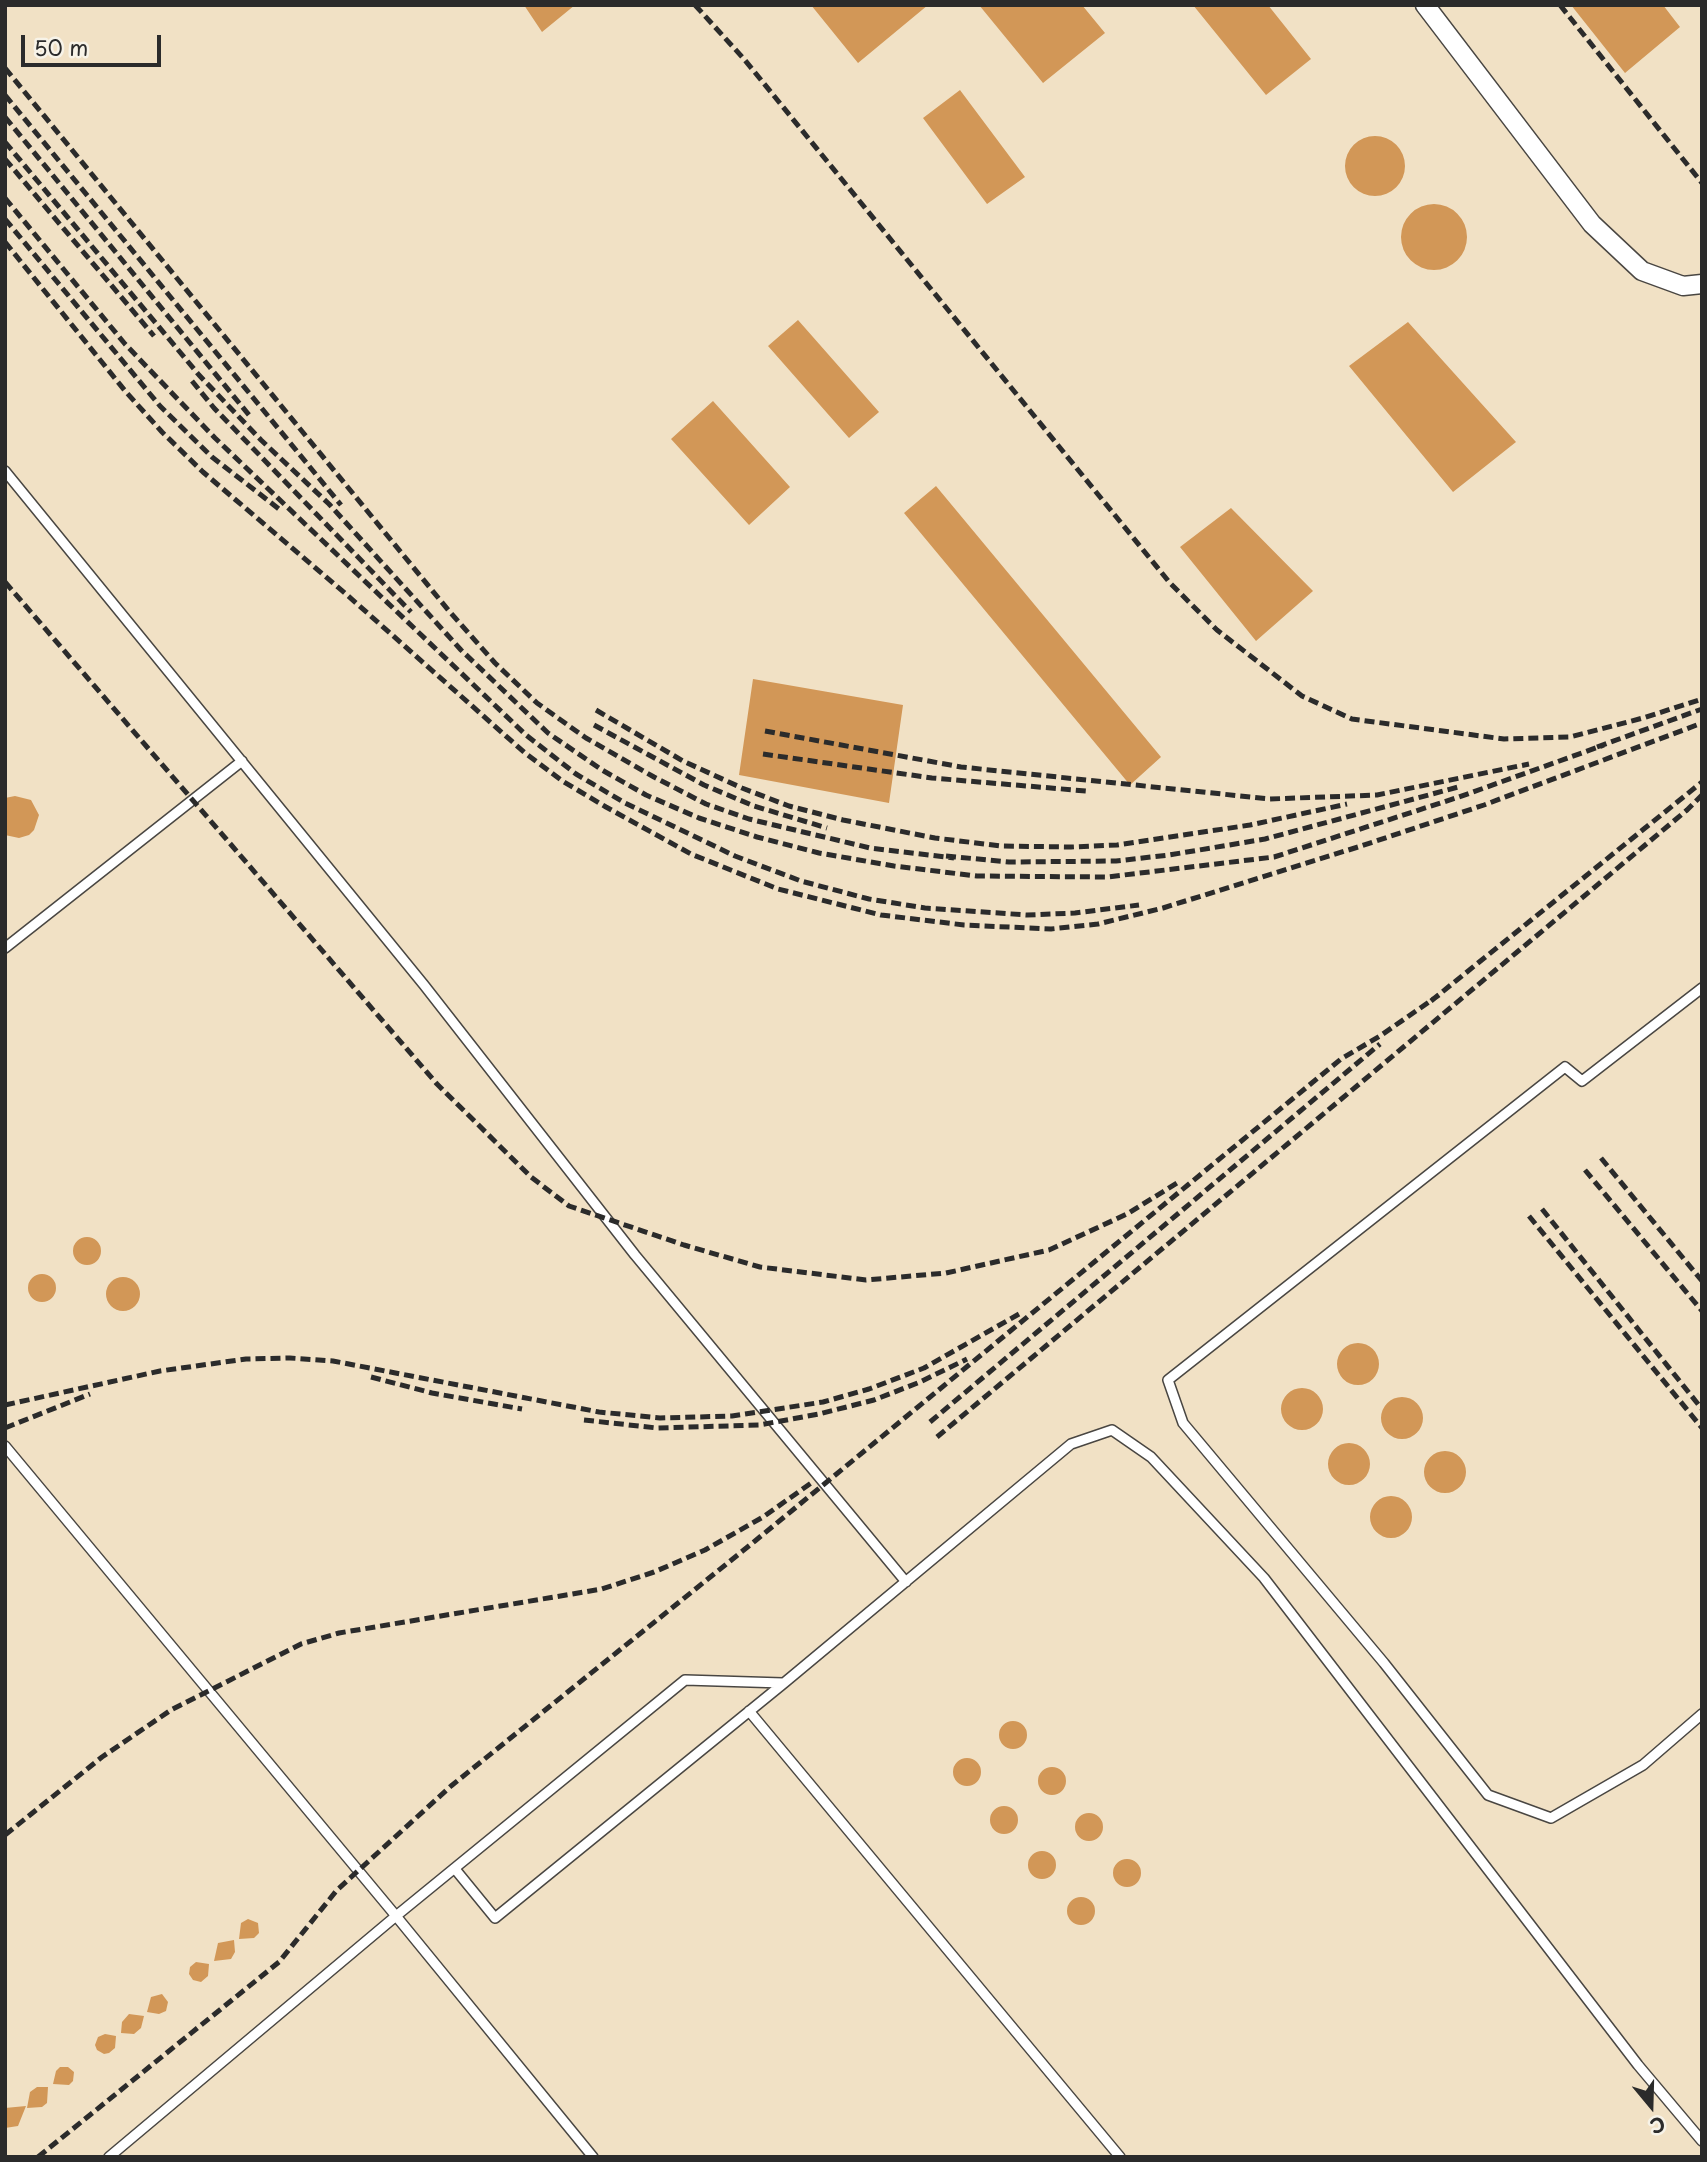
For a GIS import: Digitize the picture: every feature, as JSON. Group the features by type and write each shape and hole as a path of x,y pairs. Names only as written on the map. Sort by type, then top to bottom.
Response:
{"street":[{"path":"1426,5 1592,224 1642,271 1682,286 1702,284"}],"lane":[{"path":"5,471 425,985 635,1255 906,1582"},
{"path":"5,948 242,761"},
{"path":"1702,988 1582,1080 1564,1067 1168,1380 1183,1423 1384,1663 1488,1795 1551,1818 1643,1765 1702,1714"},
{"path":"455,1869 495,1918 784,1683 1071,1444 1112,1430 1151,1457 1264,1578 1638,2065 1702,2141"},
{"path":"5,1446 397,1916 593,2157"},
{"path":"109,2157 397,1916 685,1681 784,1683"},
{"path":"749,1711 1120,2157"}],"building":[{"path":"524,5 575,5 542,32"},
{"path":"811,5 928,5 858,63"},
{"path":"979,5 1082,5 1105,33 1043,83"},
{"path":"1193,5 1268,5 1311,59 1266,95"},
{"path":"1571,5 1663,5 1680,27 1625,73"},
{"path":"960,90 1025,177 987,204 923,118"},
{"path":"1375,136 1392,141 1400,149 1405,166 1400,183 1392,191 1375,196 1358,191 1350,183 1345,166 1350,149 1358,141"},
{"path":"1434,204 1447,207 1457,214 1464,224 1467,237 1464,250 1457,260 1447,267 1434,270 1421,267 1411,260 1404,250 1401,237 1404,224 1411,214 1421,207"},
{"path":"798,320 879,412 849,438 768,346"},
{"path":"1408,322 1516,442 1453,492 1349,366"},
{"path":"713,401 790,487 749,525 671,439"},
{"path":"936,486 1161,757 1130,785 904,513"},
{"path":"1231,508 1313,591 1256,641 1180,547"},
{"path":"753,679 903,705 889,803 739,775"},
{"path":"15,796 31,800 39,815 34,830 19,838 5,835 5,798"},
{"path":"87,1237 97,1241 101,1251 97,1261 87,1265 77,1261 73,1251 77,1241"},
{"path":"42,1274 52,1278 56,1288 52,1298 42,1302 32,1298 28,1288 32,1278"},
{"path":"123,1277 135,1282 140,1294 135,1306 123,1311 111,1306 106,1294 111,1282"},
{"path":"1358,1343 1373,1349 1379,1364 1373,1379 1358,1385 1343,1379 1337,1364 1343,1349"},
{"path":"1302,1388 1317,1394 1323,1409 1317,1424 1302,1430 1287,1424 1281,1409 1287,1394"},
{"path":"1402,1397 1417,1403 1423,1418 1417,1433 1402,1439 1387,1433 1381,1418 1387,1403"},
{"path":"1349,1443 1364,1449 1370,1464 1364,1479 1349,1485 1334,1479 1328,1464 1334,1449"},
{"path":"1445,1451 1460,1457 1466,1472 1460,1487 1445,1493 1430,1487 1424,1472 1430,1457"},
{"path":"1391,1496 1406,1502 1412,1517 1406,1532 1391,1538 1376,1532 1370,1517 1376,1502"},
{"path":"1013,1721 1023,1725 1027,1735 1023,1745 1013,1749 1003,1745 999,1735 1003,1725"},
{"path":"967,1758 977,1762 981,1772 977,1782 967,1786 957,1782 953,1772 957,1762"},
{"path":"1052,1767 1062,1771 1066,1781 1062,1791 1052,1795 1042,1791 1038,1781 1042,1771"},
{"path":"1004,1806 1014,1810 1018,1820 1014,1830 1004,1834 994,1830 990,1820 994,1810"},
{"path":"1089,1813 1099,1817 1103,1827 1099,1837 1089,1841 1079,1837 1075,1827 1079,1817"},
{"path":"1042,1851 1052,1855 1056,1865 1052,1875 1042,1879 1032,1875 1028,1865 1032,1855"},
{"path":"1127,1859 1137,1863 1141,1873 1137,1883 1127,1887 1117,1883 1113,1873 1117,1863"},
{"path":"1081,1897 1091,1901 1095,1911 1091,1921 1081,1925 1071,1921 1067,1911 1071,1901"},
{"path":"248,1919 258,1923 259,1933 254,1938 239,1939 241,1923"},
{"path":"234,1940 235,1952 231,1959 214,1961 218,1943"},
{"path":"196,1962 209,1964 208,1976 201,1982 193,1980 189,1974 190,1967"},
{"path":"162,1994 168,2002 166,2011 159,2014 147,2012 151,1997"},
{"path":"129,2014 144,2016 141,2028 134,2034 121,2033 122,2022"},
{"path":"105,2034 116,2036 115,2048 104,2054 97,2050 95,2045 98,2037"},
{"path":"60,2067 68,2067 74,2072 73,2081 69,2085 53,2084 56,2071"},
{"path":"37,2087 48,2087 47,2103 42,2107 27,2108 30,2092"},
{"path":"26,2106 18,2126 5,2128 5,2108"}],"railway":[{"path":"695,5 744,59 1170,583 1217,630 1302,696 1352,719 1504,739 1570,737 1702,699"},
{"path":"1560,5 1702,183"},
{"path":"5,68 449,611 495,663 537,703 586,738 706,804 749,819 870,848 954,858"},
{"path":"5,95 341,505"},
{"path":"5,117 249,415"},
{"path":"5,142 199,375 261,440 329,504 461,650 548,733 602,770 646,795 699,818 819,853 894,866 977,876 1107,877 1274,857 1459,797 1604,745"},
{"path":"5,159 154,336"},
{"path":"5,198 125,344 215,438 526,735 576,774 625,803 735,856 801,881 869,899 925,908 1027,915 1075,913 1139,905"},
{"path":"5,219 160,406 212,457 279,509"},
{"path":"5,242 126,392 162,432 203,472 346,594 525,753 564,782 691,854 778,889 881,915 964,925 1051,929 1098,924 1163,908 1358,847 1484,805 1702,723"},
{"path":"192,381 214,408 411,612"},
{"path":"5,582 437,1084 531,1177 569,1206 684,1245 760,1267 866,1280 946,1273 1049,1250 1127,1214 1177,1183"},
{"path":"1597,747 1702,709"},
{"path":"596,710 683,761 789,806 843,820 935,838 1001,846 1117,845 1250,825 1347,804"},
{"path":"594,725 704,785 754,806 827,828"},
{"path":"765,731 961,767 1270,799 1377,795 1529,764"},
{"path":"763,754 932,778 1086,791"},
{"path":"1431,1001 1702,782"},
{"path":"946,856 1009,862 1116,861 1169,855 1265,839 1462,786"},
{"path":"937,1437 1702,795"},
{"path":"38,2157 279,1962 337,1890 451,1786 755,1541 1341,1059 1439,995"},
{"path":"930,1422 1380,1044"},
{"path":"1601,1158 1702,1281"},
{"path":"1585,1170 1702,1311"},
{"path":"1542,1209 1702,1409"},
{"path":"1529,1216 1702,1428"},
{"path":"5,1405 160,1371 246,1359 290,1358 333,1361 599,1412 660,1418 732,1416 823,1402 869,1389 924,1368 1019,1314"},
{"path":"584,1420 657,1428 759,1425 874,1400 967,1359"},
{"path":"371,1377 432,1393 522,1409"},
{"path":"5,1428 90,1394"},
{"path":"5,1835 102,1757 171,1710 301,1644 339,1633 602,1589 654,1572 705,1550 763,1517 814,1481"}]}
